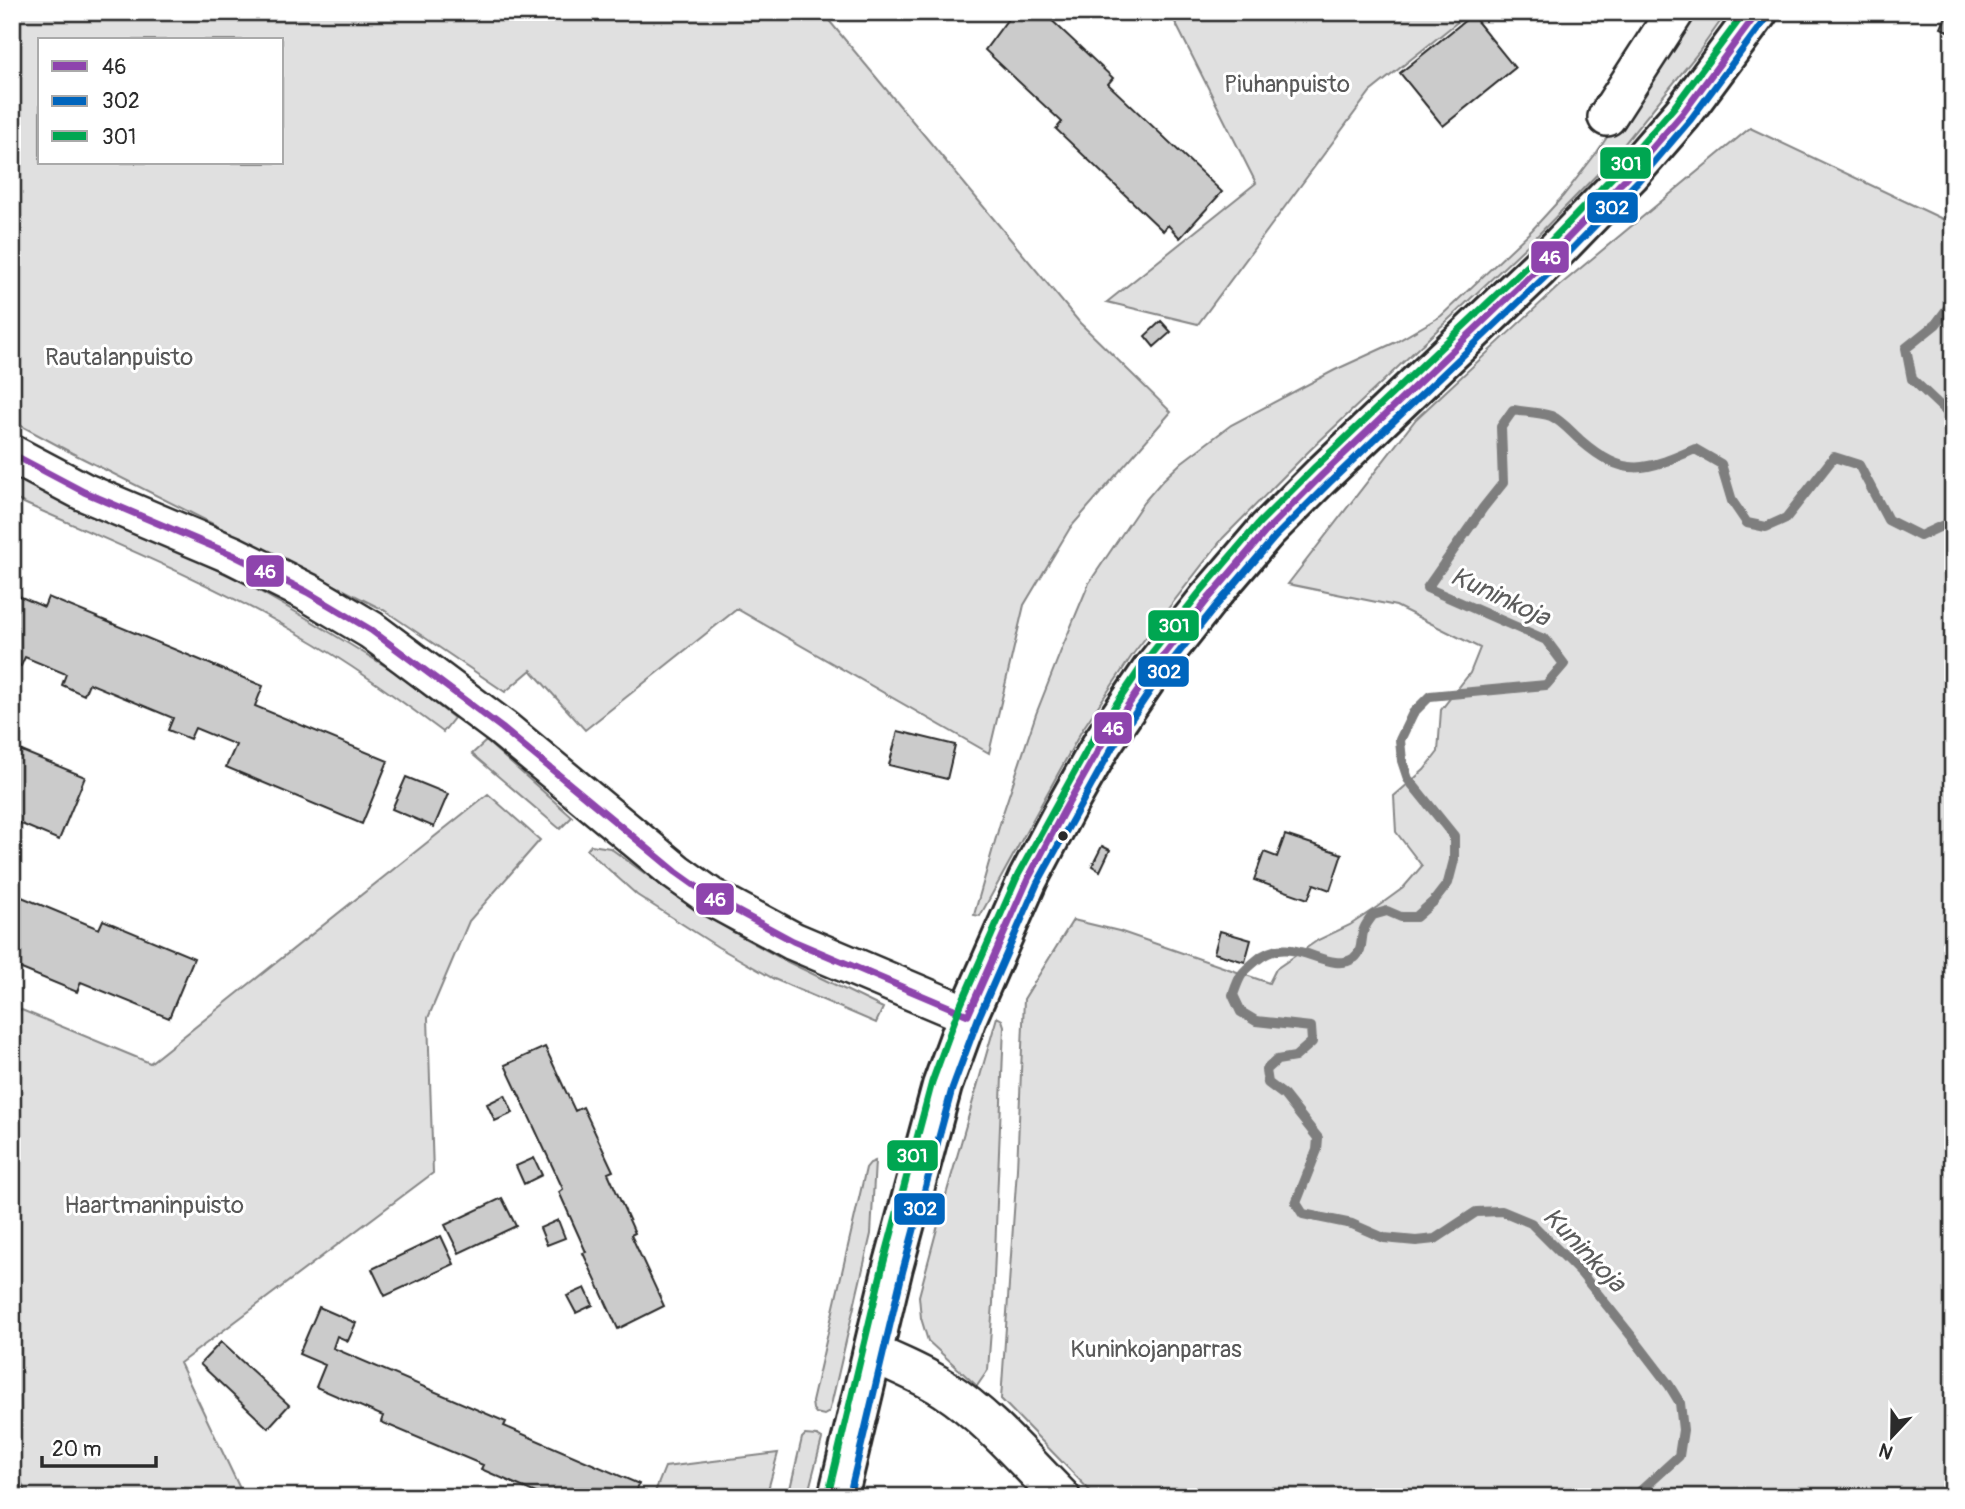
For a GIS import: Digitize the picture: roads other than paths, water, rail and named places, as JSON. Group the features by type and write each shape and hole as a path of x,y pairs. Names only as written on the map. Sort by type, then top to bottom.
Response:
{"main road":[{"path":"838,1497 893,1267 942,1086 968,1015 1028,879 1103,742 1152,670 1267,530 1539,268 1630,174 1684,113 1758,12"}],"street":[{"path":"1607,117 1675,12"},
{"path":"12,454 84,492 233,555 307,592 361,624 427,670 502,728 676,872 711,897 793,941 968,1015"},
{"path":"872,1353 914,1371 946,1390 982,1417 1061,1497"}],"waterway":[{"name":"Kuninkoja","path":"1953,301 1936,324 1906,348 1912,379 1953,418"},
{"name":"Kuninkoja","path":"1634,1497 1679,1456 1683,1430 1680,1403 1633,1338 1581,1273 1531,1223 1502,1211 1476,1212 1435,1239 1416,1241 1384,1238 1352,1224 1303,1214 1296,1203 1317,1150 1318,1138 1284,1095 1268,1083 1266,1070 1277,1060 1295,1057 1312,1042 1311,1027 1256,1021 1241,1012 1233,995 1244,972 1270,952 1296,951 1333,962 1344,962 1357,955 1364,929 1373,915 1387,911 1401,917 1416,917 1434,901 1448,883 1454,860 1454,836 1408,779 1402,761 1400,740 1413,713 1430,696 1546,685 1564,664 1546,640 1427,588 1503,483 1501,427 1513,410 1555,418 1596,452 1623,466 1649,466 1695,449 1721,464 1732,501 1747,523 1766,527 1786,518 1834,457 1859,465 1888,520 1920,536 1950,522 1953,515"}],"park label":[{"name":"Piuhanpuisto","path":"1287,84"},
{"name":"Rautalanpuisto","path":"119,357"},
{"name":"Haartmaninpuisto","path":"154,1205"},
{"name":"Kuninkojanparras","path":"1156,1349"}]}
